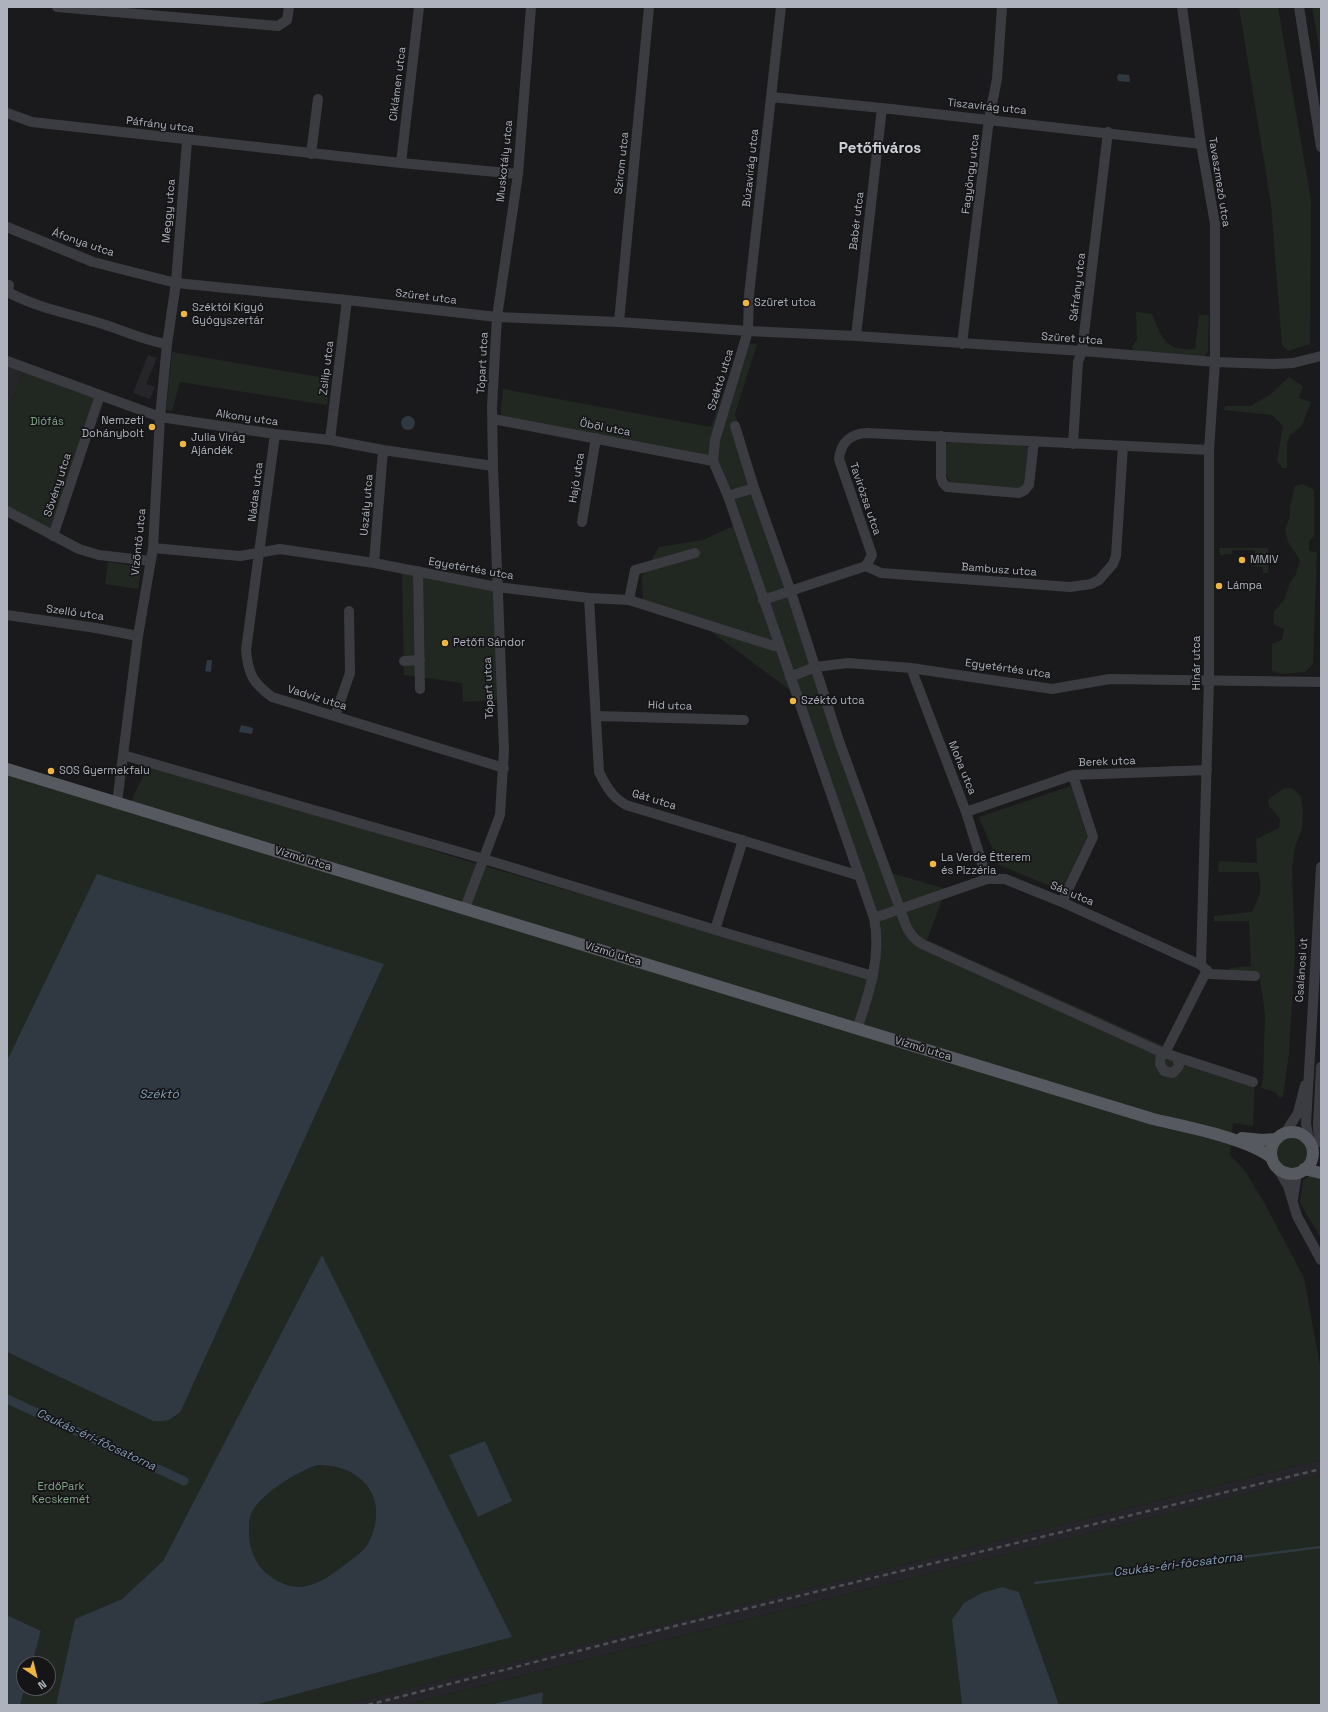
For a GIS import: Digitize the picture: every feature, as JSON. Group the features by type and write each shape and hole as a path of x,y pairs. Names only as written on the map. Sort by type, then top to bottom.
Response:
{"main road":[{"name":"Vízmű utca","path":"7,768 117,803 466,908 1153,1119 1220,1136"},
{"path":"1220,1136 1262,1140 1299,1133 1314,1145 1321,1162"},
{"path":"1220,1136 1260,1150 1288,1173 1301,1171 1321,1173"},
{"path":"1274,1162 1272,1148 1281,1136"},
{"path":"1301,1171 1310,1162 1314,1145"}],"street":[{"path":"57,7 278,26 287,20 289,7"},
{"name":"Ciklámen utca","path":"401,163 419,7"},
{"name":"Muskotály utca","path":"497,317 518,174 531,7"},
{"name":"Szirom utca","path":"619,322 650,7"},
{"name":"Búzavirág utca","path":"748,331 751,280 781,7"},
{"name":"Fagyöngy utca","path":"962,344 989,119 997,79 1002,7"},
{"name":"Tavaszmező utca","path":"1182,7 1201,144 1215,224 1215,362"},
{"path":"1299,7 1321,147"},
{"name":"Tiszavirág utca","path":"770,98 989,119 1201,144"},
{"path":"311,154 318,99"},
{"name":"Babér utca","path":"856,336 882,108"},
{"name":"Páfrány utca","path":"7,113 32,122 187,141 518,174"},
{"name":"Sáfrány utca","path":"1073,444 1078,362 1082,351 1108,132"},
{"name":"Meggy utca","path":"176,282 187,141"},
{"name":"Áfonya utca","path":"7,227 93,262 176,282"},
{"name":"Szüret utca","path":"176,282 497,317 619,322 748,331 856,336 1082,351 1215,362 1274,364 1293,363 1321,356"},
{"name":"Vízöntő utca","path":"117,803 138,636 153,548 160,417 167,344 176,282"},
{"path":"9,285 8,292 55,311 107,325 150,342 167,344"},
{"name":"Zsilip utca","path":"330,440 347,300"},
{"name":"Tópart utca","path":"466,908 500,815 504,768 493,466 493,420 497,317"},
{"name":"Széktó utca","path":"748,331 715,440 713,461 728,496 874,918 877,940 873,976 857,1029"},
{"name":"Alkony utca","path":"7,361 160,417 275,434 330,440 383,450 493,466"},
{"name":"Hínár utca","path":"1204,968 1210,680 1208,450 1215,362"},
{"name":"Sövény utca","path":"53,536 100,395"},
{"name":"Öböl utca","path":"493,420 713,461"},
{"path":"735,426 754,488 791,592 850,774 908,931 922,944 1163,1053 1253,1082"},
{"name":"Tavirózsa utca","path":"866,566 872,554 839,459 841,447 850,437 862,433 1208,450"},
{"name":"Nádas utca","path":"260,552 275,434"},
{"path":"941,436 941,477 943,483 947,487 1019,493 1025,490 1029,485 1034,442"},
{"name":"Hajó utca","path":"582,522 596,438"},
{"name":"Bambusz utca","path":"866,566 881,573 935,578 1070,587 1091,584 1099,580 1108,571 1116,556 1123,446"},
{"name":"Uszály utca","path":"374,563 383,450"},
{"path":"728,496 754,488"},
{"path":"7,512 79,549 99,555 151,561"},
{"name":"Egyetértés utca","path":"153,548 240,556 280,548 374,563 497,587 589,598 629,600 774,646 779,645"},
{"name":"Vadvíz utca","path":"260,552 246,650 247,666 252,678 260,689 272,697 504,768"},
{"path":"629,600 635,570 695,553"},
{"path":"763,600 866,566"},
{"path":"418,571 420,690"},
{"name":"Gát utca","path":"589,598 599,772 607,789 617,800 626,805 860,876"},
{"path":"335,716 350,672 349,611"},
{"name":"Szellő utca","path":"7,615 96,628 138,636"},
{"path":"404,661 420,660"},
{"name":"Egyetértés utca","path":"790,677 815,667 848,664 911,668 1052,689 1110,679 1321,682"},
{"name":"Moha utca","path":"911,668 966,812 987,878"},
{"name":"Híd utca","path":"596,716 744,720"},
{"path":"123,755 484,859 715,930 873,976"},
{"name":"Berek utca","path":"966,812 1073,775 1207,770"},
{"path":"1062,902 1093,838 1073,775"},
{"path":"715,930 743,840"},
{"name":"Csalánosi út","path":"1281,1136 1298,1113 1308,1074 1321,867"},
{"name":"Sás utca","path":"874,918 987,878 1005,879 1062,902 1204,968 1210,974 1255,976"},
{"path":"1177,1057 1179,1066 1173,1073 1164,1071 1160,1064 1163,1053 1204,968"},
{"path":"1316,1092 1321,1067"},
{"name":"Csalánosi út","path":"1308,1074 1316,1092 1306,1123 1314,1145"},
{"path":"1274,1162 1288,1186 1292,1203 1321,1260"},
{"path":"1292,1203 1301,1171"}],"shaded area":[{"path":"148,355 157,358 146,384 155,387 150,399 133,393"},
{"path":"7,366 24,372 7,409"},
{"path":"1321,1460 1321,1475 404,1705 343,1705"}],"green space":[{"path":"1239,7 1278,7 1311,200 1310,344 1288,351 1282,345 1271,204"},
{"path":"1312,7 1321,7 1321,59"},
{"path":"1136,312 1152,314 1162,337 1166,342 1177,348 1185,349 1195,349 1199,315 1209,315 1208,352 1204,357 1134,353 1132,347 1137,339"},
{"name":"ErdőPark Kecskemét","path":"741,343 757,344 735,414 888,872 946,889 927,940 1193,1059 1255,1078 1253,1126 1233,1123 1230,1155 1245,1171 1265,1204 1304,1278 1321,1370 1321,1460 343,1705 255,1705 512,1637 322,1256 163,1561 122,1599 75,1619 56,1705 20,1705 23,1696 56,1696 56,1656 34,1656 41,1631 7,1615 7,1352 153,1421 174,1418 181,1411 384,964 7,1061 7,773 127,810 151,759 444,854 869,979 874,944 872,921 794,693 706,628 643,605 642,576 659,547 703,540 735,525 709,464 500,424 503,389 711,427"},
{"path":"172,352 331,379 327,405 180,382 172,411 166,410"},
{"name":"Diófás","path":"24,372 98,397 50,529 7,505 7,409"},
{"path":"1289,377 1303,386 1299,398 1311,402 1302,426 1290,435 1287,443 1287,468 1282,468 1277,460 1283,426 1272,415 1224,410 1225,406 1251,406 1271,394"},
{"path":"952,442 1020,445 1030,448 1027,482 1020,488 951,484 946,474 946,444"},
{"path":"1302,484 1314,490 1314,536 1309,541 1309,551 1317,552 1313,664 1305,672 1282,674 1272,671 1272,644 1282,640 1284,629 1274,624 1273,613 1284,600 1290,583 1296,574 1300,560 1288,542 1285,530 1290,516 1290,506 1295,486"},
{"path":"1219,548 1268,548 1268,573 1263,573 1263,567 1255,566 1255,550 1232,550 1232,554 1220,555"},
{"path":"108,562 142,567 138,589 105,584"},
{"path":"402,573 493,591 498,700 463,702 462,683 404,675"},
{"path":"1071,786 1087,836 1062,891 999,865 979,817"},
{"path":"1283,789 1293,789 1301,797 1303,812 1302,829 1295,847 1292,869 1295,951 1289,1053 1283,1096 1280,1098 1275,1092 1261,1088 1263,1080 1265,1013 1259,973 1228,972 1229,968 1251,966 1249,921 1214,921 1214,916 1252,912 1260,893 1258,872 1218,872 1219,861 1257,863 1256,839 1279,828 1280,819 1269,806 1268,799"},
{"path":"1289,1137 1295,1137 1305,1144 1308,1153 1307,1159 1301,1166 1295,1169 1289,1169 1279,1162 1276,1156 1276,1150 1283,1140"},
{"path":"1312,1174 1321,1175 1321,1238 1300,1203 1303,1180"},
{"path":"318,1465 348,1471 359,1478 368,1487 374,1499 376,1512 375,1526 365,1548 334,1573 312,1585 295,1587 287,1585 271,1577 259,1565 252,1550 250,1541 250,1517 257,1505 272,1490 291,1477"},
{"path":"1321,1475 1321,1705 1059,1705 1019,1592 952,1620 962,1705 542,1705 543,1692 489,1705 404,1705"}],"water":[{"path":"1119,74 1129,75 1130,81 1118,81 1117,77"},
{"path":"408,416 413,418 415,423 413,428 408,430 403,428 401,423 403,418"},
{"path":"207,660 212,660 211,672 205,671"},
{"path":"241,725 253,728 252,734 239,732"},
{"name":"Széktó","path":"97,874 384,964 181,1411 172,1418 162,1421 153,1421 7,1352 7,1061"},
{"path":"322,1255 512,1637 255,1705 56,1705 75,1619 122,1599 163,1561","holes":["318,1465 348,1471 359,1478 368,1487 374,1499 376,1512 375,1526 369,1542 356,1556 327,1578 312,1585 295,1587 287,1585 271,1577 264,1571 255,1558 250,1541 249,1529 252,1512 264,1497 291,1477"]},
{"path":"485,1441 512,1501 478,1517 449,1455"},
{"path":"1002,1587 1019,1592 1059,1705 962,1705 952,1620 964,1603 982,1593"},
{"path":"7,1615 41,1631 34,1656 16,1656 16,1696 23,1696 20,1705 7,1705"},
{"path":"543,1692 542,1705 489,1705"}],"waterway":[{"name":"Csukás-éri-főcsatorna","path":"7,1399 184,1481"},
{"name":"Csukás-éri-főcsatorna","path":"1035,1583 1321,1547"}],"railway":[{"path":"368,1705 675,1626 1321,1469"}],"place":[{"name":"Szüret utca","path":"746,303"},
{"name":"Széktói Kígyó Gyógyszertár","path":"184,314"},
{"name":"Nemzeti Dohánybolt","path":"152,427"},
{"name":"Julia Virág Ajándék","path":"183,444"},
{"name":"MMIV","path":"1242,560"},
{"name":"Lámpa","path":"1219,586"},
{"name":"Petőfi Sándor","path":"445,643"},
{"name":"Széktó utca","path":"793,701"},
{"name":"SOS Gyermekfalu","path":"51,771"},
{"name":"La Verde Étterem és Pizzéria","path":"933,864"}],"district":[{"name":"Petőfiváros","path":"880,149"}]}
